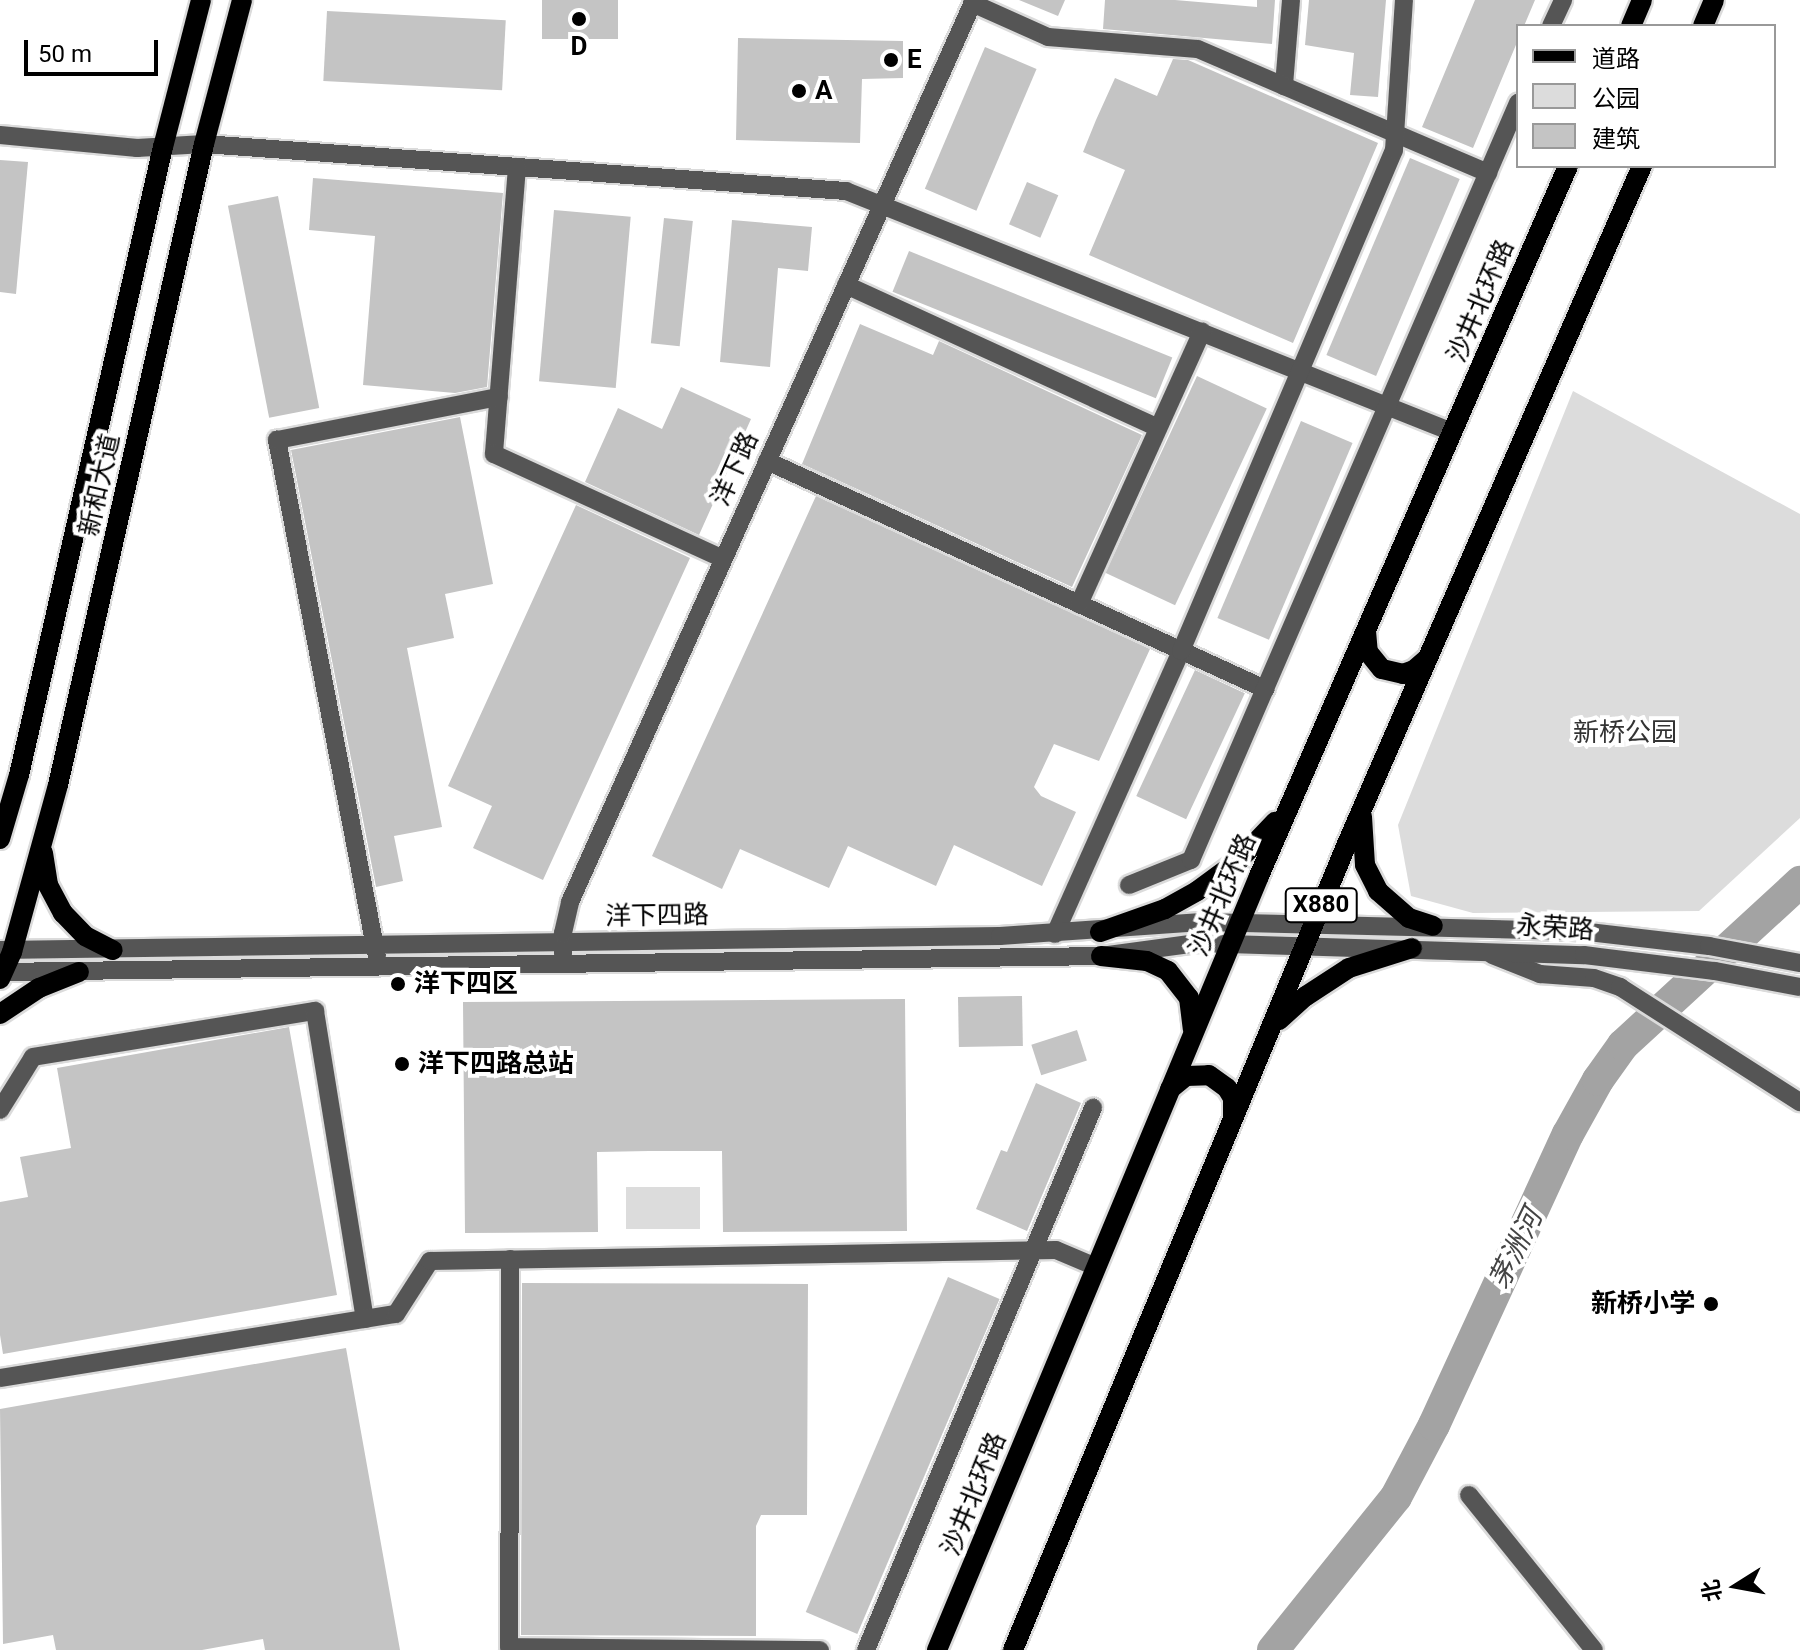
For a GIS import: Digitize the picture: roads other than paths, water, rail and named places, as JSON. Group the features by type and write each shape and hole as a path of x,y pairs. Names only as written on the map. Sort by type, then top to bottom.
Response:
{"main road":[{"name":"新和大道","path":"0,839 19,775 163,147 201,0"},
{"name":"新和大道","path":"1,975 43,838 204,144 242,0"},
{"path":"1632,24 1642,0"},
{"path":"1704,24 1714,0"},
{"name":"沙井北环路","path":"937,1650 1239,922 1567,168"},
{"name":"X880","path":"1013,1650 1314,923 1641,168"},
{"path":"1366,631 1368,652 1382,669 1403,674 1414,670 1428,658"},
{"path":"1100,932 1165,909 1208,884 1253,847 1292,800"},
{"path":"1366,801 1362,850 1371,881 1398,911 1418,923 1433,926"},
{"path":"43,838 44,870 54,900 73,925 113,950"},
{"path":"1271,1029 1290,1008 1349,968 1412,948"},
{"path":"1101,956 1147,961 1168,971 1189,998 1193,1033"},
{"path":"0,1014 39,988 79,972"},
{"path":"1169,1091 1186,1076 1209,1075 1227,1088 1233,1098 1233,1120"}],"street":[{"path":"1284,86 1291,0"},
{"path":"1055,934 1181,651 1394,150 1404,0"},
{"path":"1552,24 1563,0"},
{"path":"973,1 1048,37 1198,49 1488,173"},
{"name":"洋下路","path":"563,964 570,902 973,1"},
{"path":"1129,885 1191,860 1516,108"},
{"path":"0,135 137,148 204,144 846,191 1452,432"},
{"path":"517,167 494,454 723,559"},
{"path":"846,285 1158,428"},
{"path":"1079,604 1202,331"},
{"path":"379,968 277,440 499,397"},
{"path":"767,461 1265,689"},
{"name":"洋下四路","path":"6,951 1055,934 1239,922 1314,923"},
{"name":"永荣路","path":"1314,923 1616,934 1800,963"},
{"name":"洋下四路","path":"1,975 1101,956 1197,943 1305,946"},
{"name":"永荣路","path":"1305,946 1483,950 1612,958 1800,987"},
{"path":"1483,950 1540,974 1594,978 1620,987 1681,1023 1800,1102"},
{"path":"0,1110 33,1057 315,1011 365,1319"},
{"path":"866,1650 1093,1108"},
{"path":"0,1378 396,1314 430,1261 1056,1250 1096,1267"},
{"path":"510,1259 509,1647 820,1650"},
{"path":"1469,1495 1594,1650"}],"waterway":[{"name":"茅洲河","path":"1273,1650 1396,1497 1434,1425 1568,1134 1598,1080 1623,1045 1800,882"}],"place":[{"name":"D","path":"579,19"},
{"name":"E","path":"891,60"},
{"name":"A","path":"799,91"},
{"name":"洋下四区","path":"398,984"},
{"name":"洋下四路总站","path":"402,1064"},
{"name":"新桥小学","path":"1711,1304"}],"park label":[{"name":"新桥公园","path":"1625,733"}]}
